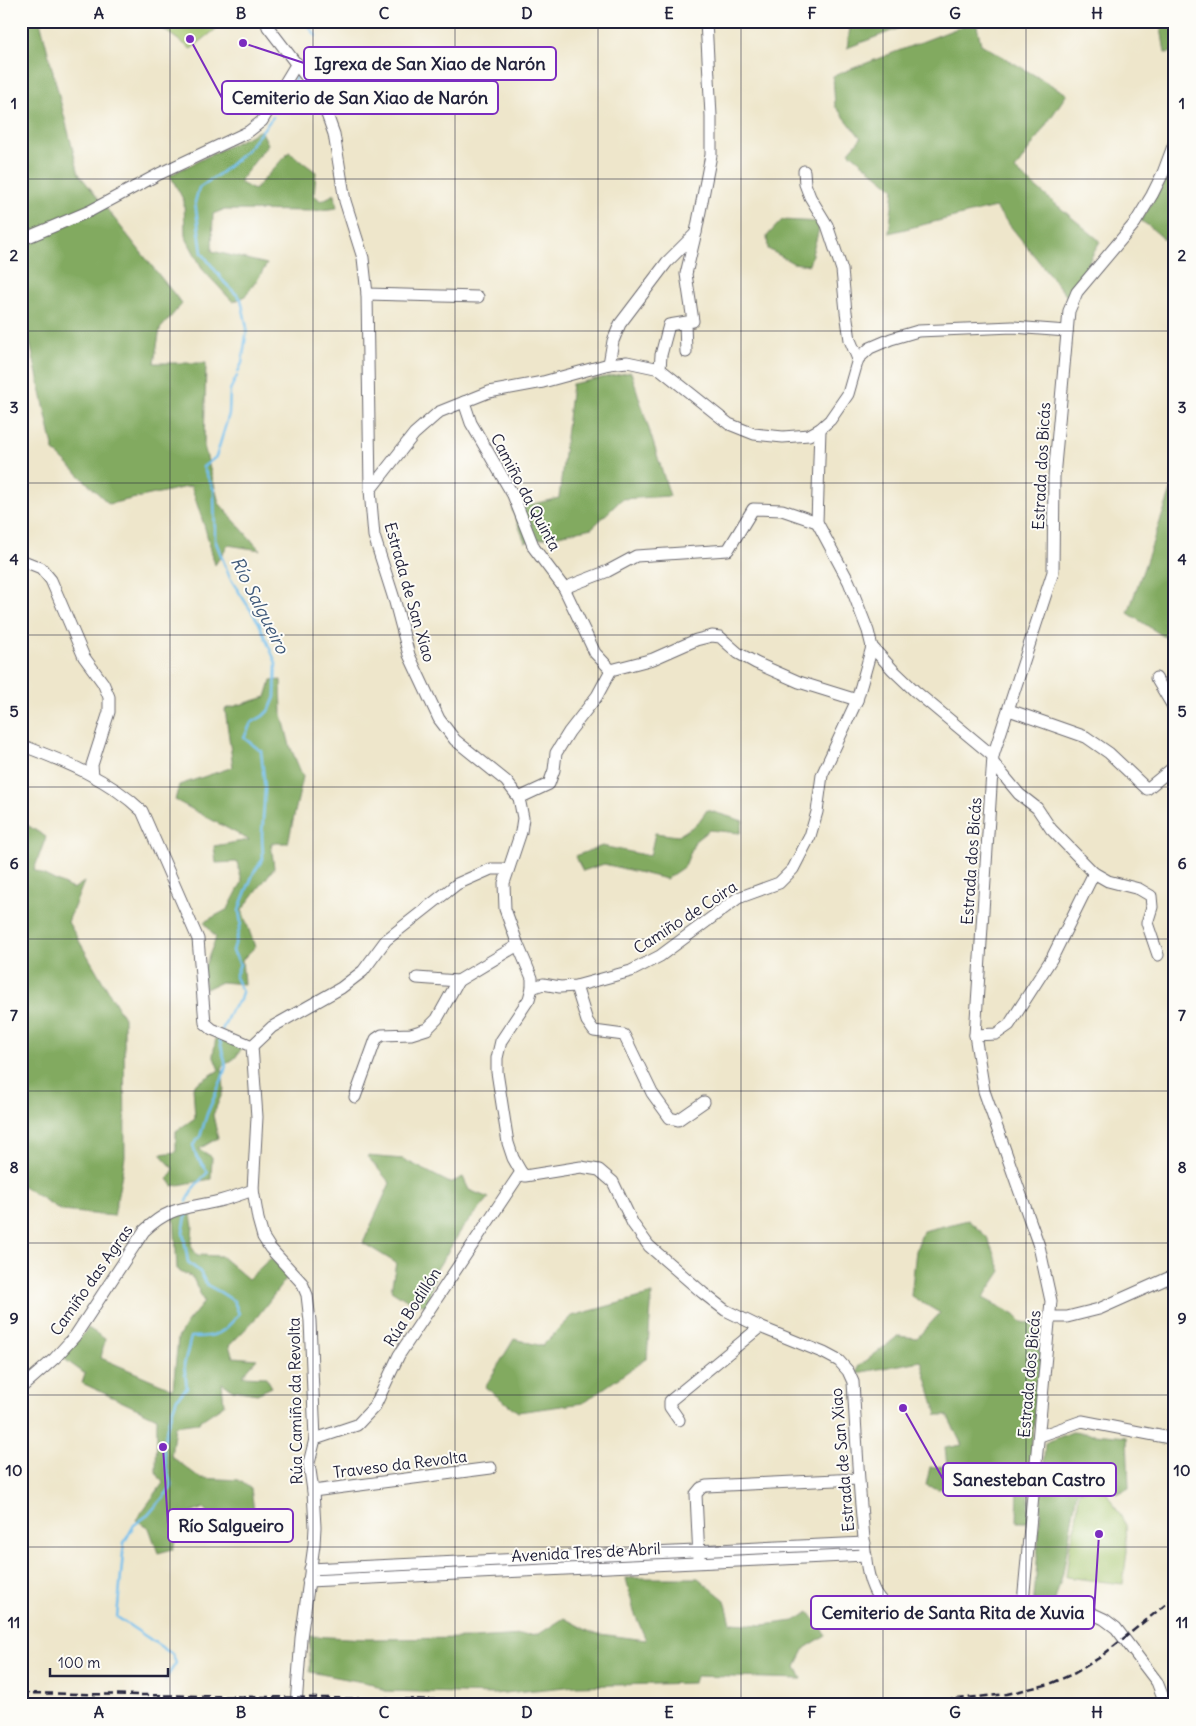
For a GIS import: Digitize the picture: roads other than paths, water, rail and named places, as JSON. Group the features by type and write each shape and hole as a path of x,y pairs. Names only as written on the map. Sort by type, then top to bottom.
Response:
{"street":[{"name":"Estrada de San Xiao","path":"266,21 268,27 320,95 334,134 345,201 363,258 367,294 370,490 374,536 395,602 409,655 439,719 455,740 506,780 520,798"},
{"path":"660,369 661,356 670,326 693,320 686,274 711,155 709,47 706,21"},
{"path":"21,240 90,211 159,174 248,132 262,120 296,63"},
{"name":"Estrada dos Bicás","path":"1022,1613 1052,1301 1039,1246 984,1091 975,1035 993,760 1053,572 1054,477 1069,311 1077,292 1135,223 1159,180 1175,141"},
{"path":"804,171 805,184 810,198 827,225 842,270 850,340 858,359"},
{"path":"609,364 613,341 624,319 667,262 696,232"},
{"path":"367,294 478,297"},
{"path":"685,323 686,352"},
{"path":"370,490 414,434 440,412 489,392 543,382 609,364 627,362 660,369 729,424 754,434 783,437 809,435 820,429 830,420 848,394 858,359 870,348 891,339 918,331 1013,327 1067,331"},
{"name":"Camiño da Quinta","path":"464,402 471,423 514,495 534,548 564,588 595,653 611,670"},
{"path":"820,429 818,522 849,582 872,646 892,670 915,692 993,760 1020,794 1037,808 1052,829 1094,873 1108,882 1139,889 1151,896 1152,907 1147,923 1158,955"},
{"path":"564,588 608,571 636,556 728,550 753,509 782,510 818,522"},
{"path":"21,560 41,568 51,580 84,657 103,682 109,697 108,712 92,765 93,776"},
{"path":"521,1172 513,1158 508,1143 497,1072 497,1058 501,1041 529,999 532,978 505,909 504,883 521,832 523,818 520,798 549,784 554,770 556,753 569,732 597,696 611,670 653,659 696,640 712,636 720,637 738,653 756,664 799,682 857,700"},
{"name":"Camiño de Coira","path":"532,988 544,984 560,987 576,986 631,972 660,956 738,898 779,882 793,869 810,836 817,812 822,775 857,700 872,646"},
{"path":"1156,678 1175,710"},
{"path":"1009,710 1086,737 1109,753 1147,789 1175,766"},
{"path":"21,745 54,757 93,776 132,802 142,811 183,909 198,939 205,1023 212,1029 252,1046 272,1027 348,982 363,970 386,940 457,884 491,869 508,869"},
{"path":"975,1035 996,1034 1009,1025 1052,958 1094,873"},
{"path":"355,1097 376,1039 382,1035 411,1034 427,1029 438,1018 458,981 518,945"},
{"path":"417,978 458,981"},
{"path":"576,986 587,1021 594,1030 624,1035 652,1093 670,1118 678,1120 704,1102"},
{"name":"Rúa Camiño da Revolta","path":"252,1046 257,1117 253,1190 263,1237 270,1248 302,1283 307,1294 310,1321 315,1439 309,1463 315,1526 301,1638 296,1705"},
{"name":"Estrada de San Xiao","path":"521,1172 526,1176 581,1166 599,1170 613,1182 633,1224 649,1246 725,1310 760,1327 824,1353 839,1361 848,1371 853,1382 858,1480 865,1549 871,1581 876,1593 885,1605 910,1618 1022,1613 1075,1612 1091,1614 1104,1619 1116,1628 1157,1682 1166,1705"},
{"name":"Rúa Bodillón","path":"315,1439 357,1425 375,1406 399,1355 521,1172"},
{"name":"Camiño das Agras","path":"21,1388 55,1358 75,1336 144,1231 155,1220 176,1209 218,1201 253,1190"},
{"path":"1050,1317 1067,1317 1099,1309 1175,1274"},
{"path":"679,1420 670,1407 670,1401 760,1327"},
{"path":"1040,1436 1082,1420 1175,1439"},
{"name":"Traveso da Revolta","path":"313,1491 491,1468"},
{"path":"699,1557 696,1494 701,1488 706,1486 858,1480"},
{"name":"Avenida Tres de Abril","path":"309,1575 865,1549"}],"waterway":[{"name":"Río Salgueiro","path":"305,21 316,36"},
{"name":"Río Salgueiro","path":"277,112 291,89 296,76"},
{"name":"Río Salgueiro","path":"238,372 242,363 247,328 241,299 224,282 202,253 195,202 199,188 222,172 246,151 273,117"},
{"name":"Río Salgueiro","path":"222,1030 231,1010 240,1000 242,992 235,977 240,964 233,951 241,923 239,911 254,872 263,859 262,835 265,789 261,751 244,738 251,723 270,709 275,697 276,663 259,623 230,578 215,540 214,490 203,467 216,457 229,414 230,390 237,376"},
{"name":"Río Salgueiro","path":"187,1201 194,1187 208,1172 196,1156 193,1145 200,1137 226,1066 219,1037"},
{"name":"Río Salgueiro","path":"165,1680 176,1663 172,1654 117,1617 124,1543 134,1525 148,1515 172,1487 163,1447 168,1423 177,1398 187,1388 184,1365 191,1337 213,1335 223,1331 239,1314 234,1301 207,1285 200,1272 188,1262 183,1232 187,1212"}],"railway":[{"path":"897,1705 1007,1694 1050,1684 1075,1673 1099,1658 1175,1597"},
{"path":"21,1693 744,1705"}],"place":[{"name":"Cemiterio de San Xiao de Narón","path":"190,39"},
{"name":"Igrexa de San Xiao de Narón","path":"243,43"},
{"name":"Sanesteban Castro","path":"903,1408"},
{"name":"Río Salgueiro","path":"163,1447"},
{"name":"Cemiterio de Santa Rita de Xuvia","path":"1099,1534"}]}
